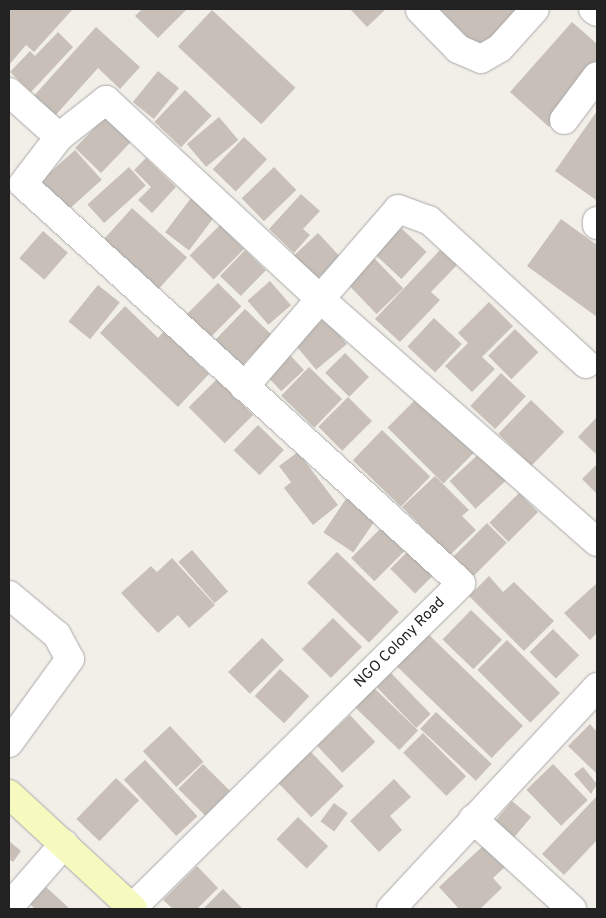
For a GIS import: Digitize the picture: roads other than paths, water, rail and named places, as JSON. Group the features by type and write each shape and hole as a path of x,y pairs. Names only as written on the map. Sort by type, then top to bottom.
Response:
{"street":[{"path":"420,10 458,49 480,59 500,48 535,9"},
{"path":"593,9 597,12"},
{"path":"564,120 597,76"},
{"path":"9,92 59,137"},
{"path":"586,364 429,220 398,209 318,297 244,387 24,184 59,137 106,100 318,297 597,542"},
{"name":"NGO Colony Road","path":"132,909 461,583 244,387"},
{"path":"9,595 57,635 70,659 9,743"},
{"path":"391,909 597,687"},
{"path":"9,794 132,909"},
{"path":"473,819 572,909"},
{"path":"9,907 64,844"}]}
